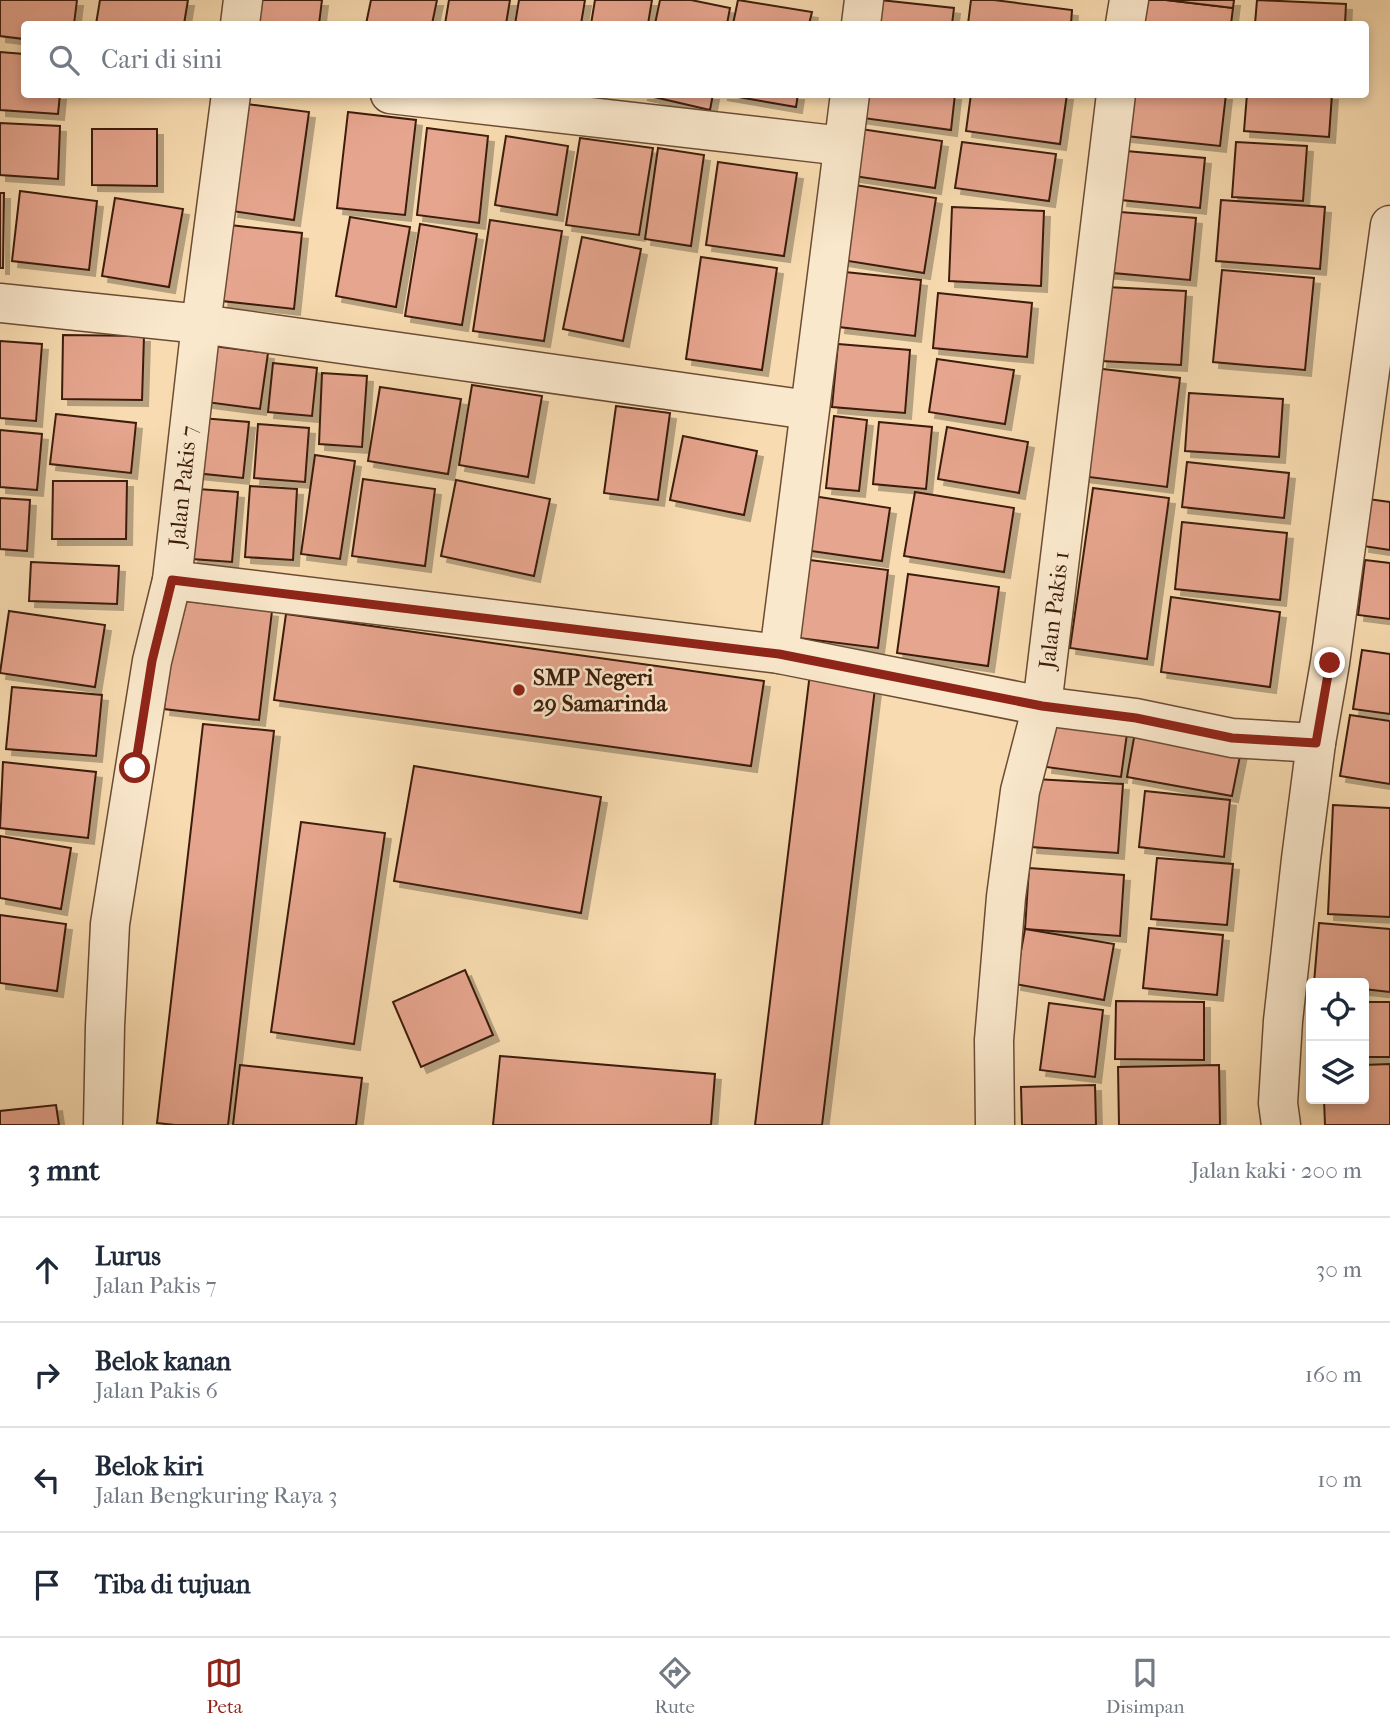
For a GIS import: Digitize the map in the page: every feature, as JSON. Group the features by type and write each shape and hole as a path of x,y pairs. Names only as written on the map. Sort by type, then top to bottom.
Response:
{"street":[{"path":"240,21 243,0"},
{"path":"861,21 864,0"},
{"path":"1126,21 1129,0"},
{"name":"Jalan Pakis 7","path":"103,1125 110,924 152,661 172,580 230,98"},
{"path":"425,98 842,146"},
{"path":"779,654 849,98"},
{"name":"Jalan Pakis 1","path":"995,1125 994,1040 1006,897 1020,791 1042,706 1116,98"},
{"path":"1281,1125 1278,1103 1283,1021 1316,743 1330,663 1390,225"},
{"path":"0,303 201,324 809,410"},
{"path":"172,580 779,654 1042,706 1136,718 1232,738 1316,743"}],"building":[{"path":"0,0 77,0 74,21 21,21 21,39 0,36"},
{"path":"100,0 188,0 184,21 96,21"},
{"path":"251,0 322,0 319,21 248,21"},
{"path":"371,0 437,0 433,21 367,21"},
{"path":"449,0 510,0 506,21 446,21"},
{"path":"519,0 585,0 582,21 516,21"},
{"path":"595,0 652,0 648,21 592,21"},
{"path":"660,0 691,0 730,8 728,21 656,21"},
{"path":"738,0 812,12 810,21 734,21"},
{"path":"880,0 954,8 952,21 873,21"},
{"path":"971,0 994,0 1072,10 1071,21 968,21"},
{"path":"1142,0 1166,0 1233,8 1231,21 1139,21"},
{"path":"1166,0 1234,0 1233,8"},
{"path":"1257,0 1346,4 1345,21 1255,21"},
{"path":"0,52 21,54 21,98 60,98 58,114 0,110"},
{"path":"658,98 712,98 710,110"},
{"path":"744,98 797,98 796,107"},
{"path":"859,98 955,98 951,130 856,117"},
{"path":"970,98 1066,98 1060,144 966,131"},
{"path":"1130,98 1226,98 1220,146 1126,136"},
{"path":"1247,98 1332,98 1329,137 1244,131"},
{"path":"247,104 309,112 294,220 232,211"},
{"path":"348,112 416,120 405,215 337,208"},
{"path":"0,123 60,126 58,179 0,175"},
{"path":"427,128 488,136 479,223 417,215"},
{"path":"854,128 942,141 935,188 847,175"},
{"path":"92,129 157,129 157,186 92,185"},
{"path":"506,136 568,146 557,215 495,205"},
{"path":"580,138 653,148 639,235 566,225"},
{"path":"962,142 1056,154 1049,201 955,188"},
{"path":"1236,142 1307,146 1303,201 1232,197"},
{"path":"658,148 704,155 691,246 645,239"},
{"path":"1126,151 1205,158 1200,208 1121,200"},
{"path":"718,162 797,173 784,256 706,245"},
{"path":"855,185 936,198 924,273 842,260"},
{"path":"20,191 97,201 89,270 12,261"},
{"path":"0,193 4,193 3,268 0,268"},
{"path":"115,198 183,209 169,287 102,276"},
{"path":"1221,200 1325,207 1320,269 1216,261"},
{"path":"952,207 1044,211 1041,286 949,281"},
{"path":"1107,211 1196,218 1190,280 1102,272"},
{"path":"350,217 410,227 396,307 336,296"},
{"path":"490,220 562,231 544,341 473,331"},
{"path":"420,224 477,234 462,325 405,316"},
{"path":"230,225 302,233 294,309 222,301"},
{"path":"582,237 641,249 623,341 563,329"},
{"path":"701,257 777,268 762,370 686,359"},
{"path":"1222,270 1314,278 1305,370 1213,362"},
{"path":"845,272 921,280 915,336 839,327"},
{"path":"1106,287 1186,291 1181,365 1101,361"},
{"path":"938,293 1032,303 1027,357 933,348"},
{"path":"63,335 144,336 142,400 62,399"},
{"path":"0,341 42,344 36,421 0,418"},
{"path":"838,344 910,350 905,413 832,407"},
{"path":"213,346 268,353 260,409 206,402"},
{"path":"937,359 1014,370 1005,424 929,412"},
{"path":"273,363 317,368 312,416 268,412"},
{"path":"1094,368 1180,378 1167,487 1081,476"},
{"path":"322,373 367,376 362,447 319,444"},
{"path":"472,385 542,396 528,477 459,465"},
{"path":"380,387 461,399 448,474 368,461"},
{"path":"1189,393 1283,399 1279,457 1185,451"},
{"path":"616,406 670,413 658,500 604,493"},
{"path":"56,414 136,423 131,473 50,464"},
{"path":"834,416 867,420 859,491 826,488"},
{"path":"201,418 249,422 243,478 195,473"},
{"path":"879,422 932,427 926,489 873,484"},
{"path":"258,424 309,428 305,482 254,478"},
{"path":"947,427 1028,442 1019,493 938,479"},
{"path":"0,430 42,434 37,490 0,487"},
{"path":"683,436 757,451 744,515 670,500"},
{"path":"315,455 355,461 340,559 301,554"},
{"path":"1187,462 1289,473 1284,518 1182,507"},
{"path":"363,479 435,489 425,566 352,556"},
{"path":"456,480 550,499 534,576 441,556"},
{"path":"53,481 127,481 126,539 52,539"},
{"path":"250,486 297,489 293,560 245,557"},
{"path":"1093,488 1169,498 1147,659 1070,648"},
{"path":"198,489 238,492 232,562 192,559"},
{"path":"915,492 1014,508 1004,572 904,556"},
{"path":"813,496 890,508 882,561 804,550"},
{"path":"0,498 30,500 27,551 0,549"},
{"path":"1368,499 1390,502 1390,550 1363,546"},
{"path":"1182,522 1287,533 1280,600 1175,589"},
{"path":"802,559 888,570 878,648 791,637"},
{"path":"1365,560 1390,563 1390,619 1358,615"},
{"path":"31,562 119,566 117,604 29,601"},
{"path":"908,574 999,587 988,666 897,653"},
{"path":"1171,597 1280,612 1270,687 1161,672"},
{"path":"178,600 272,611 259,720 164,709"},
{"path":"9,611 105,625 95,687 0,673"},
{"name":"SMP Negeri 29 Samarinda","path":"286,614 764,681 751,766 274,700"},
{"path":"1362,650 1390,654 1390,714 1353,709"},
{"path":"810,673 876,680 822,1125 755,1125"},
{"path":"12,687 102,695 96,756 6,749"},
{"path":"1350,715 1390,721 1390,784 1340,776"},
{"path":"1053,716 1128,726 1121,777 1046,767"},
{"path":"1137,721 1243,741 1232,796 1127,777"},
{"path":"203,724 274,731 228,1125 175,1125 157,1123"},
{"path":"3,762 96,772 88,838 0,828"},
{"path":"414,766 601,797 581,913 394,881"},
{"path":"1035,779 1123,784 1118,853 1031,847"},
{"path":"1145,791 1230,800 1224,857 1139,847"},
{"path":"1333,805 1390,808 1390,917 1328,914"},
{"path":"301,822 385,833 354,1044 271,1032"},
{"path":"0,836 71,848 61,909 0,898"},
{"path":"1157,858 1233,864 1227,925 1151,919"},
{"path":"1029,868 1124,875 1120,936 1025,929"},
{"path":"0,915 66,924 57,991 0,983"},
{"path":"1319,923 1390,929 1390,992 1369,990 1369,978 1314,978"},
{"path":"1149,928 1223,935 1217,995 1143,988"},
{"path":"1025,929 1114,944 1104,1000 1015,984"},
{"path":"465,970 493,1035 421,1067 393,1002"},
{"path":"1116,1001 1204,1002 1204,1060 1115,1059"},
{"path":"1369,1002 1390,1002 1390,1057 1369,1057"},
{"path":"1049,1003 1103,1010 1095,1077 1040,1070"},
{"path":"500,1056 715,1074 711,1125 493,1125"},
{"path":"1390,1064 1390,1125 1325,1125 1324,1104 1369,1104 1369,1065"},
{"path":"240,1065 362,1078 356,1125 233,1125"},
{"path":"1219,1065 1220,1125 1119,1125 1118,1067"},
{"path":"1095,1085 1096,1125 1022,1125 1021,1087"},
{"path":"56,1105 59,1125 0,1125 0,1111"}],"place":[{"name":"SMP Negeri 29 Samarinda","path":"519,690"}],"route":[{"path":"135,768 152,661 172,580 779,654 1042,706 1136,718 1232,738 1316,743 1330,663"}]}
